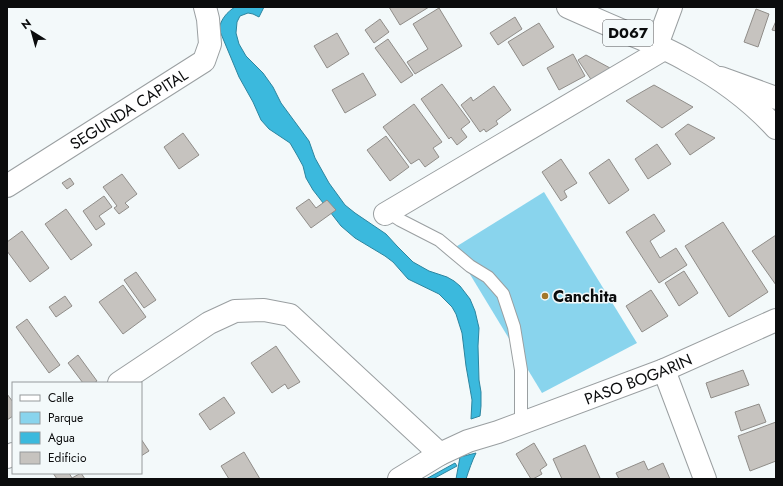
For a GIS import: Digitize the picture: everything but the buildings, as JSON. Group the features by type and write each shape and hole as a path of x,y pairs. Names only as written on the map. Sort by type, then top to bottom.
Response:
{"street":[{"name":"SEGUNDA CAPITAL","path":"7,186 204,61 210,44 208,19 205,7"},
{"name":"D067","path":"568,7 688,60 737,93 764,115 776,128"},
{"path":"386,213 660,47 671,7"},
{"path":"709,73 776,98"},
{"path":"121,382 209,324 235,311 264,310 290,315 440,454 399,479"},
{"name":"PASO BOGARIN","path":"440,454 468,441 498,432 664,370 776,320"},
{"path":"664,370 705,479"}],"lane":[{"path":"386,213 439,240 470,266 488,277 503,294 514,327 521,370 521,423"}],"green space":[{"name":"Canchita","path":"544,192 637,343 542,393 454,248"}],"water":[{"path":"235,7 264,7 259,17 248,13 240,16 237,22 236,33 239,44 246,56 263,73 273,87 281,103 309,141 315,158 329,183 345,205 386,234 413,262 429,271 454,281 470,299 475,311 479,328 479,380 481,392 480,416 471,419 472,400 462,333 456,314 452,307 439,294 408,279 393,262 355,238 341,226 313,190 306,178 303,166 290,143 269,129 261,120 239,77 219,29 225,16"},
{"path":"476,453 466,479 456,479 460,457"},
{"path":"455,463 457,466 433,479 426,479"}],"place":[{"name":"Canchita","path":"545,296"}]}
